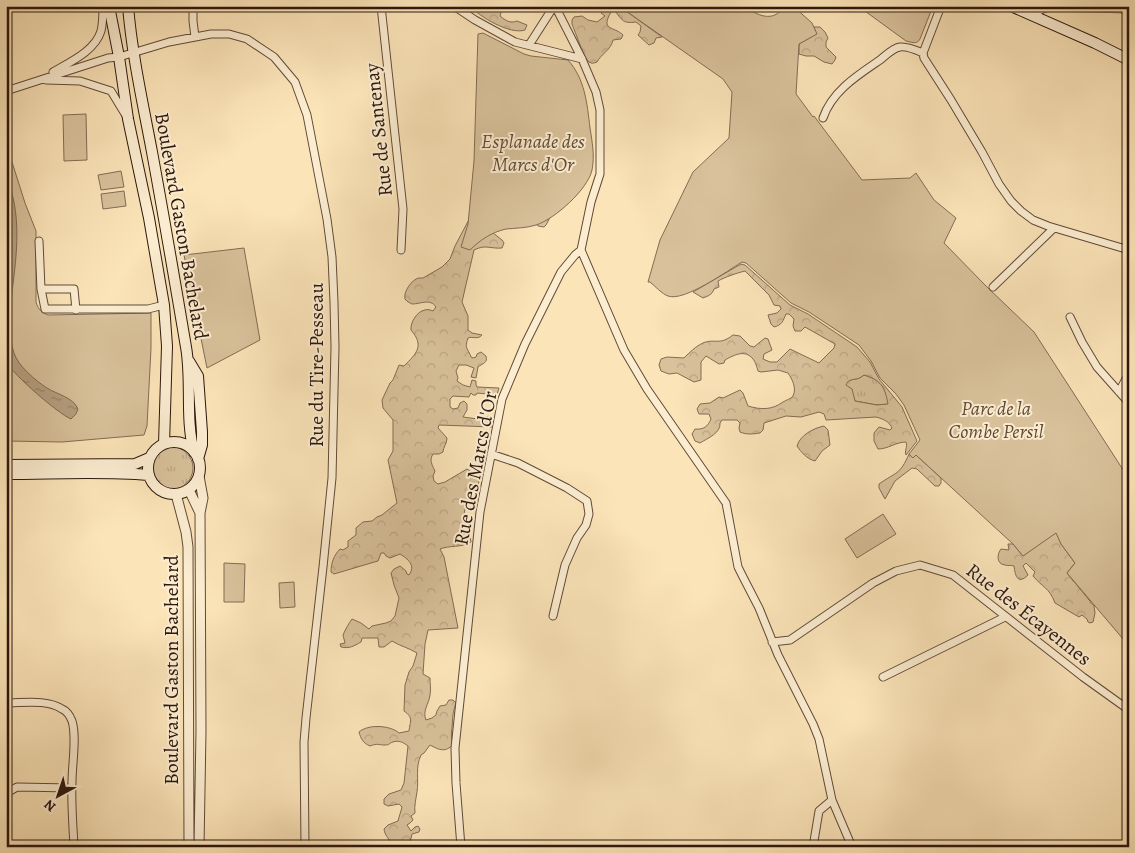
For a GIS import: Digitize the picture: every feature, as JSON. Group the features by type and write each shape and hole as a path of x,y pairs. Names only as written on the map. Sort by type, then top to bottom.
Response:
{"main road":[{"name":"Boulevard Gaston Bachelard","path":"109,6 128,119 149,218 164,305 167,346 164,444"},
{"name":"Boulevard Gaston Bachelard","path":"128,6 130,32 189,360 190,438 196,456"},
{"path":"1011,6 1129,60"},
{"path":"180,443 188,447 196,456 200,468 199,476 195,484 183,493 169,494 159,490 148,475 149,458 154,450 164,444 180,443"},
{"path":"6,465 135,464 149,458"},
{"path":"6,474 88,473 148,475"}],"street":[{"path":"6,92 40,80 94,45 101,30 103,6"},
{"path":"193,6 195,37"},
{"name":"Rue de Santenay","path":"381,6 403,209 401,250"},
{"path":"454,6 515,42 582,59"},
{"path":"528,45 555,6 582,59 596,92 600,110 600,174 591,202 581,250 624,350 647,389 726,503 738,566 742,577 759,608 772,642 813,724 819,739 832,800 852,847"},
{"path":"941,6 923,53 924,58 964,122 1004,193 1017,208 1034,220 1054,228 1129,250"},
{"path":"1034,17 1038,11 1050,7 1129,9"},
{"name":"Rue du Tire-Pesseau","path":"40,80 108,58 119,57 169,42 211,34 230,34 246,39 274,57 295,82 307,115 327,219 332,256 335,347 332,478 304,742 305,847"},
{"path":"823,118 826,109 841,90 893,50 902,47 923,53"},
{"path":"40,80 80,80 111,91 128,119"},
{"path":"993,286 1054,228"},
{"path":"38,242 41,289 45,309 148,309 164,305"},
{"name":"Rue des Marcs d'Or","path":"461,847 455,748 480,512 502,399 525,344 561,272 581,250"},
{"path":"41,289 74,288 76,310"},
{"path":"1070,317 1082,342 1098,368 1129,402"},
{"path":"1119,392 1129,372"},
{"path":"491,454 518,463 566,488 586,501 590,514 586,526 577,538 565,565 553,616"},
{"name":"Boulevard Gaston Bachelard","path":"199,476 203,498 200,513 200,847"},
{"name":"Boulevard Gaston Bachelard","path":"189,490 200,513"},
{"name":"Boulevard Gaston Bachelard","path":"176,494 188,547 189,847"},
{"name":"Rue des Écayennes","path":"772,642 790,640 873,583 896,571 920,565 952,575 1129,710"},
{"path":"882,676 1005,616"},
{"path":"6,703 39,702 52,704 62,708 72,720 74,734 72,788 74,847"},
{"path":"7,847 6,799 10,791 17,787 72,788"},
{"path":"813,847 819,811 832,800"},
{"path":"1124,847 1129,844"}],"green space":[{"path":"470,6 485,10 485,6 503,6 500,16 508,21 517,21 527,25 525,30 519,31 504,28 488,20"},
{"path":"605,6 621,6 662,37 656,38 654,43 649,45 638,35 641,26 636,22 625,22 615,11 611,12 607,22 608,25 623,35 621,39 613,40 610,47 597,62 590,63 582,50 572,20 574,17 582,16 597,22 605,16 601,13"},
{"name":"Parc de la Combe Persil","path":"621,6 743,6 759,15 770,16 780,12 785,6 793,6 812,23 817,34 799,44 796,94 862,180 910,178 916,173 934,200 956,218 944,243 1034,332 1129,479 1129,646 1067,573 1075,563 1061,544 1056,533 1023,556 1013,544 916,455 913,458 909,454 920,440 904,405 880,378 871,361 859,345 809,312 791,303 746,263 742,262 705,285 675,297 666,295 648,282 660,240 693,172 729,138 732,92 723,79"},
{"path":"858,6 933,6 920,39 914,43 906,41"},
{"path":"814,27 820,27 828,38 826,47 836,57 832,64 814,56 799,54 799,44 816,34"},
{"name":"Esplanade des Marcs d'Or","path":"483,33 524,54 568,60 582,83 588,110 593,159 592,170 584,186 570,202 552,217 533,226 506,229 491,234 470,250 461,247 468,224 474,161 478,34"},
{"path":"86,114 87,160 64,161 63,115"},
{"path":"6,143 36,231 36,302 40,310 48,315 151,313 147,426 144,435 62,442 6,441"},
{"path":"121,171 124,187 101,190 98,175"},
{"path":"124,191 126,206 103,209 101,194"},
{"path":"474,210 554,210 544,227 538,226 536,222 488,229 502,240 504,243 502,248 485,247 474,250 462,302 468,316 468,330 482,335 468,338 466,346 471,357 476,357 481,352 486,356 486,360 485,363 478,367 476,378 471,377 474,368 459,365 456,371 457,381 470,387 472,380 476,381 477,387 499,388 497,395 477,393 473,395 471,393 469,397 453,396 450,399 450,407 453,409 458,408 460,403 464,401 467,404 467,410 463,417 478,419 490,416 494,418 493,427 439,425 438,428 447,440 443,452 433,454 431,460 435,471 434,481 438,484 467,469 475,476 480,475 475,502 468,502 464,512 465,526 466,530 469,531 471,542 440,549 444,557 458,628 428,630 425,644 423,674 430,678 430,689 425,717 426,720 432,718 436,715 440,706 446,705 449,700 453,700 456,703 451,732 453,744 445,750 430,745 421,755 418,769 415,813 411,816 413,820 407,825 411,831 418,826 419,832 412,834 409,847 387,847 391,845 384,829 398,821 402,807 399,804 388,806 384,804 384,799 389,794 401,790 404,783 408,746 397,741 387,745 376,744 370,746 363,741 359,732 363,729 379,726 390,728 399,733 409,731 410,718 404,711 405,685 417,653 392,641 384,647 379,647 378,638 362,638 361,642 354,646 344,648 340,644 345,643 343,635 352,619 369,629 372,626 391,621 395,616 399,598 391,573 400,566 409,575 412,568 408,560 400,554 390,558 381,553 378,561 334,574 331,572 338,551 348,547 348,541 356,535 356,528 363,522 372,521 382,515 397,503 388,460 393,451 393,420 383,408 382,400 399,365 404,366 417,350 418,341 411,330 415,318 422,311 433,311 436,307 428,302 412,304 405,299 405,293 416,279 423,278 442,267 450,259"},
{"path":"244,248 260,340 207,368 184,255"},
{"path":"741,264 745,265 790,305 808,314 857,347 870,362 879,379 902,407 917,441 906,455 906,442 878,449 874,441 874,433 879,427 890,430 892,428 886,421 876,417 826,420 824,414 819,412 801,417 786,416 764,423 763,430 760,433 752,434 740,432 740,423 737,420 722,420 720,427 713,435 700,443 695,441 692,434 695,429 705,427 711,419 709,414 699,414 697,409 700,404 710,403 719,397 723,398 740,390 748,406 762,409 771,408 793,396 794,387 792,381 788,373 778,370 758,371 753,359 747,354 732,356 725,360 724,363 719,364 706,356 701,362 701,380 694,382 677,373 669,374 661,371 659,365 661,359 667,357 684,358 703,343 721,341 733,335 740,336 750,346 754,347 765,338 768,339 772,350 764,354 763,359 770,362 777,362 790,349 819,363 834,348 835,344 805,327 801,331 795,331 793,326 794,319 789,314 786,314 781,324 774,327 768,315 777,313 781,309 780,306 774,305 769,295 745,271 718,281 719,287 714,289 707,297 703,298 693,292","holes":["864,375 874,379 881,385 888,404 877,405 855,401 852,389 846,385 850,380 858,379"]},
{"path":"864,375 879,382 886,392 889,404 877,405 855,401 845,385 849,380"},
{"path":"824,426 828,430 830,445 822,451 815,461 802,453 797,446 808,433"},
{"path":"172,447 187,453 193,468 187,483 172,489 157,483 151,468 157,453"},
{"path":"909,454 913,458 916,455 941,478 941,483 939,486 935,486 917,469 912,468 895,481 885,499 879,484 900,470"},
{"path":"883,514 896,534 857,558 845,539"},
{"path":"1056,532 1061,544 1075,563 1067,573 1094,606 1093,622 1088,622 1082,615 1079,617 1055,603 1048,591 1033,576 1035,572 1026,563 1023,566 1028,575 1019,579 1017,578 1014,566 1002,564 999,561 998,556 1001,549 1009,550 1008,544 1013,544 1023,556"},
{"path":"224,563 245,564 244,602 224,602"},
{"path":"294,582 295,607 280,608 279,583"}],"water":[{"path":"6,176 14,204 17,233 10,315 12,346 16,358 28,373 47,388 69,399 76,405 78,409 71,419 36,393 6,362 6,250 9,229 6,210"}]}
